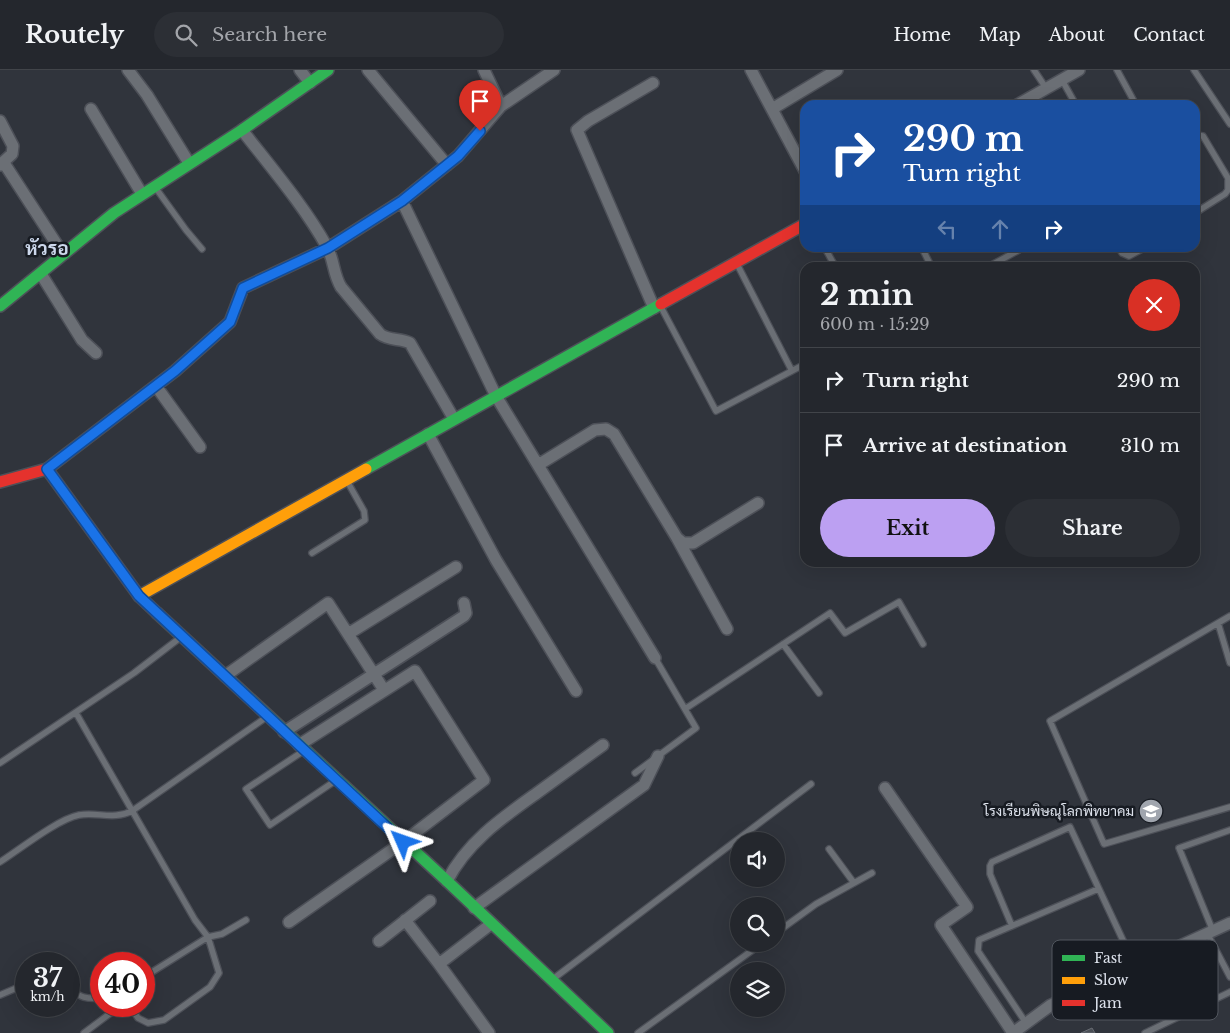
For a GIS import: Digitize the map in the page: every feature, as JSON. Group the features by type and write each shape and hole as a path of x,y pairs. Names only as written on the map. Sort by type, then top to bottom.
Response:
{"street":[{"path":"128,70 147,95 189,163"},
{"path":"300,70 310,83"},
{"path":"0,306 114,213 242,130 328,70"},
{"path":"368,70 447,165"},
{"path":"484,70 501,106"},
{"path":"0,482 47,469 156,386 230,322 243,288 328,248 402,201 458,156 501,106 554,70"},
{"path":"752,70 800,158"},
{"path":"772,109 837,70"},
{"path":"1026,100 1079,70"},
{"path":"653,83 588,121 577,130 657,306"},
{"path":"91,109 142,194"},
{"path":"0,121 13,146 12,154 2,164 63,254"},
{"path":"242,130 294,197 328,248 334,264 336,279 341,287 380,334 386,338 410,343 454,419"},
{"path":"402,201 496,396 655,658"},
{"path":"139,596 800,227"},
{"path":"41,274 82,340 96,353"},
{"path":"156,386 200,447"},
{"path":"538,465 596,430 606,429 614,434 677,538 727,629"},
{"path":"428,434 496,560 576,691"},
{"path":"47,469 139,596 608,1033"},
{"path":"677,538 684,543 693,543 758,503"},
{"path":"348,634 456,567"},
{"path":"225,676 328,602 384,690"},
{"path":"284,732 464,616 466,612 464,603"},
{"path":"289,922 403,842 484,780 415,672 384,690 302,748"},
{"path":"447,881 455,865 469,848 496,823 604,745"},
{"path":"474,908 644,785 658,756"},
{"path":"885,788 967,907 941,925 1013,1033 1052,1005"},
{"path":"379,941 430,901"},
{"path":"405,920 489,1033"},
{"path":"1192,940 1230,923"},
{"path":"439,964 491,924"}],"lane":[{"path":"1034,70 1046,88"},
{"path":"1117,70 1133,100"},
{"path":"1196,71 1230,124"},
{"path":"1062,80 1073,100"},
{"path":"1200,134 1229,182 1228,190 1224,194 1200,211"},
{"path":"154,186 202,249"},
{"path":"997,262 1014,252"},
{"path":"1121,252 1129,256 1136,252"},
{"path":"736,262 792,370"},
{"path":"657,306 716,411 800,366"},
{"path":"312,552 365,520 364,511 347,480"},
{"path":"685,709 830,613 845,633 899,602 923,644"},
{"path":"1230,616 1050,721 1104,844 1230,807"},
{"path":"1218,623 1230,663"},
{"path":"0,763 134,673 182,636"},
{"path":"783,644 819,692"},
{"path":"636,774 696,728 655,658"},
{"path":"76,713 195,920 208,937 219,973 210,987 164,1020 148,1023 137,1017"},
{"path":"0,862 62,820 81,815 110,816 132,811 268,716"},
{"path":"302,748 246,789 270,825 337,780"},
{"path":"551,980 811,784"},
{"path":"1012,926 990,874 992,862 1070,827 1123,940"},
{"path":"1214,940 1179,848 1230,830"},
{"path":"829,849 854,883"},
{"path":"785,926 816,904 872,873"},
{"path":"1026,1023 981,954 978,946 979,940 1098,889"},
{"path":"155,970 208,937 222,934 246,920"},
{"path":"1218,950 1230,977"},
{"path":"638,1033 750,952"},
{"path":"0,995 15,989"},
{"path":"1218,998 1230,992"},
{"path":"84,1033 105,1017"},
{"path":"1145,1033 1172,1020"}],"building":[{"path":"1092,1028 1095,1033 1081,1033"}],"traffic: fast":[{"path":"0,306 114,213 242,130 328,70"},
{"path":"366,469 661,304"},
{"path":"157,613 447,881 608,1033"}],"traffic: slow":[{"path":"139,596 366,469"}],"traffic: jam":[{"path":"661,304 800,227"},
{"path":"0,482 47,469 139,596 157,613"}],"place":[{"name":"โรงเรียนพิษณุโลกพิทยาคม","path":"1151,811"}],"district":[{"name":"หัวรอ","path":"47,248"}],"route":[{"path":"403,842 139,596 47,469 175,371 230,322 243,288 328,248 402,201 458,156 480,131"}]}
